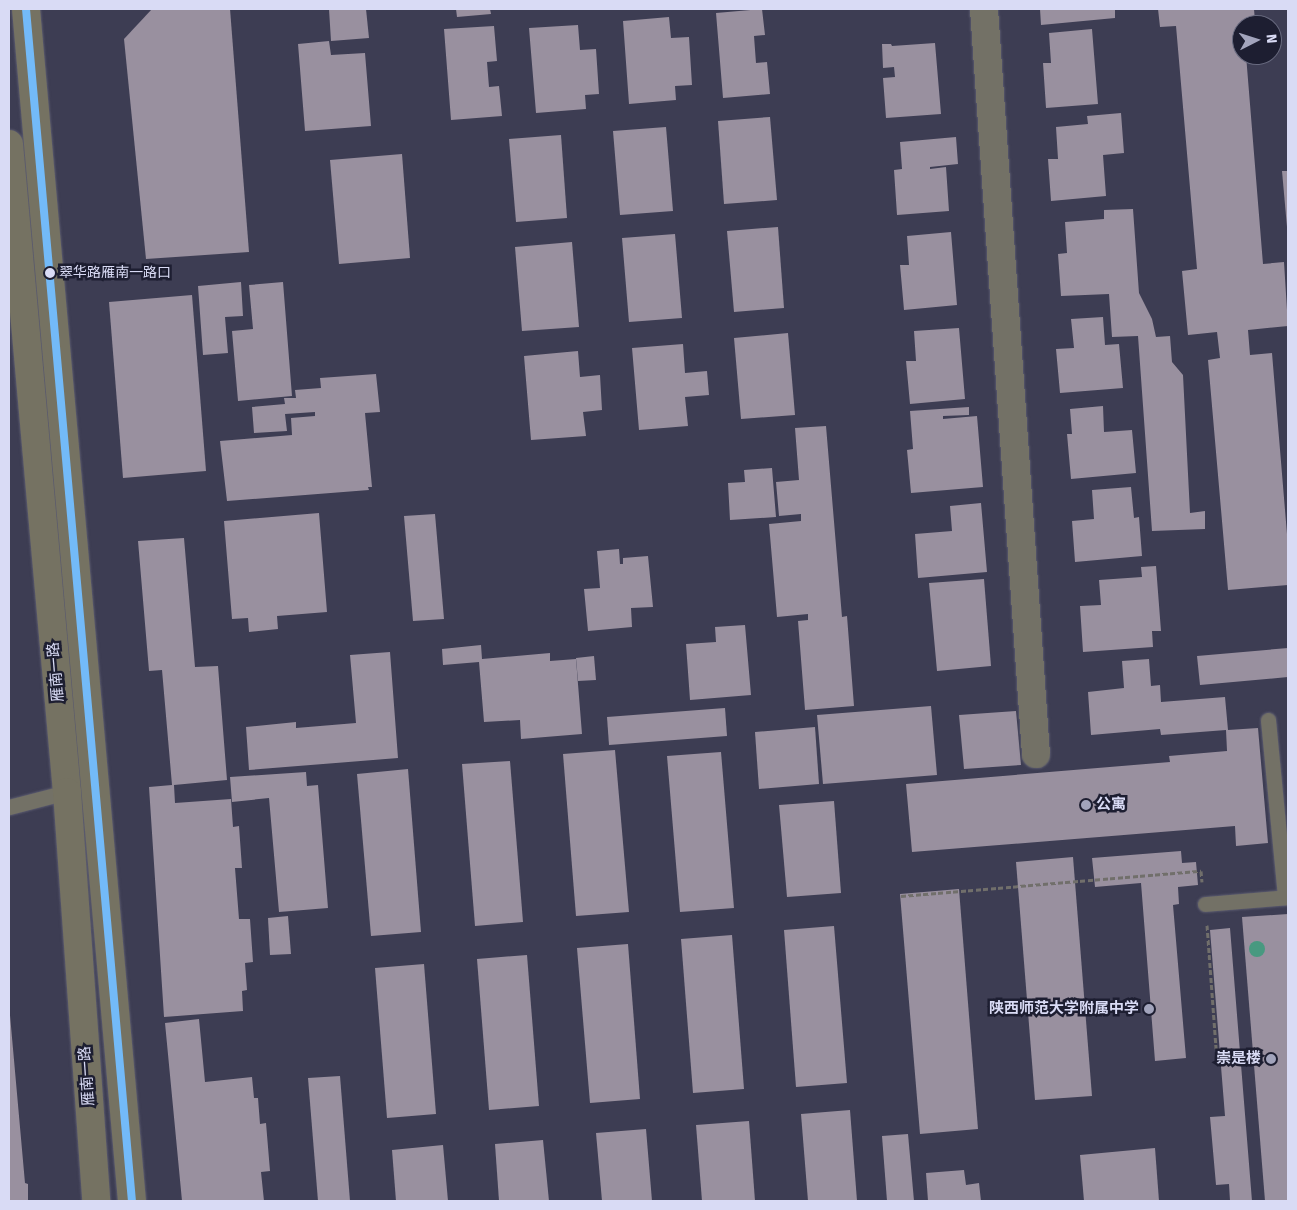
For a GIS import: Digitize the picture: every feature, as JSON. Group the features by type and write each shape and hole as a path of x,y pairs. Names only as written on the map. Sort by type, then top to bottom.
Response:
{"main road":[{"name":"雁南一路","path":"26,9 132,1201"},
{"name":"雁南一路","path":"9,144 67,792 96,1201"}],"street":[{"path":"984,9 1036,754"}],"lane":[{"path":"1205,904 1287,897 1268,720"},
{"path":"9,807 67,792"}],"path":[{"path":"901,896 1201,871 1216,1049"}],"building":[{"path":"152,9 230,9 249,252 146,259 124,39"},
{"path":"329,9 366,9 369,38 331,41"},
{"path":"456,9 490,9 491,14 457,17"},
{"path":"762,9 765,35 754,36 756,63 767,62 770,94 723,98 716,13"},
{"path":"1040,9 1115,9 1115,18 1041,25"},
{"path":"1158,9 1254,9 1254,15 1232,15 1232,65 1247,65 1263,264 1284,262 1288,326 1248,330 1250,355 1272,353 1288,546 1288,585 1228,590 1208,360 1220,358 1217,332 1188,335 1182,271 1197,269 1176,26 1160,27"},
{"path":"669,17 671,38 689,37 692,85 675,86 676,100 629,104 623,21"},
{"path":"578,25 580,50 596,49 599,94 585,95 586,109 536,113 529,28"},
{"path":"494,26 497,61 487,62 489,87 499,86 502,116 451,120 444,29"},
{"path":"1092,29 1098,104 1046,108 1043,63 1051,63 1049,33"},
{"path":"329,41 331,55 365,53 371,126 305,131 298,44"},
{"path":"935,43 941,114 886,118 883,78 895,77 894,67 883,68 882,44 891,44 892,46"},
{"path":"1121,113 1124,153 1103,155 1106,196 1051,201 1048,159 1058,159 1056,127 1088,124 1087,116"},
{"path":"770,117 777,200 724,204 718,121"},
{"path":"666,127 673,211 620,215 613,131"},
{"path":"561,135 567,218 516,222 509,139"},
{"path":"956,137 958,164 930,167 930,169 946,167 949,211 897,215 894,170 902,169 900,142"},
{"path":"402,154 410,258 339,264 330,160"},
{"path":"1282,171 1288,171 1288,227 1287,227"},
{"path":"1133,209 1139,293 1152,319 1156,337 1170,336 1172,362 1183,375 1190,513 1205,511 1205,529 1152,531 1138,336 1112,337 1109,294 1061,296 1058,254 1067,253 1065,222 1104,219 1104,210"},
{"path":"778,227 784,308 734,312 727,231"},
{"path":"951,232 957,305 904,310 900,265 909,265 907,236"},
{"path":"675,234 682,318 629,322 622,238"},
{"path":"572,242 579,327 522,331 515,247"},
{"path":"241,282 243,316 225,317 228,353 203,355 198,286"},
{"path":"283,282 292,396 238,401 232,331 253,329 249,285"},
{"path":"192,295 206,471 123,478 109,302"},
{"path":"1103,317 1105,345 1119,344 1123,388 1060,393 1056,349 1074,348 1071,319"},
{"path":"959,328 965,399 910,404 906,361 916,361 914,331"},
{"path":"788,333 795,415 741,419 734,338"},
{"path":"683,344 685,373 707,371 709,395 685,397 688,426 639,430 632,348"},
{"path":"578,351 580,377 600,375 602,410 583,412 586,436 531,440 524,356"},
{"path":"376,374 380,412 365,413 372,487 368,487 369,490 227,501 220,441 292,435 291,418 315,416 315,412 285,414 287,431 254,433 252,407 285,404 284,398 296,398 295,390 321,388 320,378"},
{"path":"1103,406 1104,432 1132,430 1136,473 1071,479 1067,434 1072,434 1070,409"},
{"path":"969,407 969,415 943,416 943,419 977,416 983,487 911,493 907,450 913,449 910,411"},
{"path":"826,426 842,617 847,616 854,706 805,710 798,621 808,620 808,614 777,617 769,524 801,521 801,514 779,516 776,482 799,480 795,428"},
{"path":"772,468 776,517 730,520 728,483 745,482 744,470"},
{"path":"1131,487 1134,518 1139,517 1142,556 1075,562 1072,521 1094,519 1092,490"},
{"path":"981,503 987,572 918,578 915,534 952,531 950,506"},
{"path":"319,513 327,612 277,616 278,629 249,632 248,618 232,619 224,521"},
{"path":"435,514 444,619 413,621 404,516"},
{"path":"184,538 195,667 218,666 227,780 174,785 175,803 231,799 233,827 239,826 242,868 235,868 239,919 250,919 253,962 245,963 247,990 242,991 243,1011 164,1017 149,787 172,785 162,670 149,671 138,541"},
{"path":"619,549 620,564 623,564 623,558 648,556 653,607 631,608 632,627 588,631 584,589 600,588 597,551"},
{"path":"1156,566 1161,631 1152,631 1153,647 1083,652 1080,606 1101,605 1099,580 1142,577 1141,567"},
{"path":"984,579 991,666 937,671 929,583"},
{"path":"745,625 751,695 690,700 686,644 716,642 715,627"},
{"path":"481,645 482,659 550,653 550,661 576,659 582,734 521,739 520,720 484,722 479,662 443,665 442,649"},
{"path":"1288,648 1288,677 1200,685 1197,656"},
{"path":"390,652 398,758 249,770 246,727 296,722 296,728 356,723 350,655"},
{"path":"594,656 596,680 578,681 576,658"},
{"name":"公寓","path":"1149,659 1151,686 1160,685 1161,702 1225,697 1228,730 1258,728 1268,843 1236,846 1235,826 912,852 906,784 1170,762 1169,756 1227,751 1226,730 1161,735 1160,729 1091,735 1088,692 1124,688 1122,661"},
{"path":"931,706 937,775 823,784 817,715"},
{"path":"725,708 727,736 609,745 607,717"},
{"path":"1016,711 1021,765 964,769 959,715"},
{"path":"815,727 819,784 759,789 755,732"},
{"path":"615,750 629,912 576,916 563,754"},
{"path":"721,752 734,908 680,912 667,756"},
{"path":"510,761 523,922 475,926 462,764"},
{"path":"408,769 421,932 371,936 357,774"},
{"path":"306,772 307,786 318,785 328,908 279,912 269,798 232,802 230,777"},
{"path":"834,801 841,893 787,897 779,805"},
{"path":"1181,851 1182,863 1196,862 1198,885 1178,887 1179,904 1173,905 1186,1058 1155,1061 1141,883 1095,887 1092,858"},
{"path":"1073,857 1092,1096 1035,1100 1016,862"},
{"path":"959,889 978,1129 920,1134 900,894"},
{"name":"崇是楼","path":"1288,914 1288,1201 1265,1201 1242,917"},
{"path":"288,916 291,954 270,955 268,918"},
{"path":"834,926 847,1083 796,1087 784,930"},
{"path":"1230,928 1252,1201 1230,1201 1229,1184 1216,1185 1210,1117 1225,1116 1210,930"},
{"path":"732,935 744,1089 693,1093 681,939"},
{"path":"628,944 640,1099 590,1103 577,948"},
{"path":"527,955 539,1106 489,1110 477,959"},
{"path":"424,964 436,1114 387,1118 375,968"},
{"path":"9,1004 25,1183 28,1184 28,1201 9,1201"},
{"path":"199,1019 205,1082 252,1077 254,1098 258,1098 260,1124 266,1123 270,1171 261,1172 264,1201 182,1201 165,1023"},
{"path":"340,1076 350,1201 318,1201 308,1078"},
{"path":"850,1110 857,1201 808,1201 801,1114"},
{"path":"749,1121 755,1201 702,1201 696,1125"},
{"path":"646,1129 652,1201 602,1201 596,1133"},
{"path":"908,1134 914,1201 887,1201 882,1136"},
{"path":"543,1140 549,1201 499,1201 495,1144"},
{"path":"443,1145 448,1201 396,1201 392,1150"},
{"path":"1155,1148 1159,1201 1084,1201 1080,1155"},
{"path":"964,1170 966,1185 979,1183 981,1201 928,1201 926,1173"}],"transit line":[{"path":"26,9 132,1201"}],"place":[{"name":"翠华路雁南一路口","path":"50,273"},
{"name":"公寓","path":"1086,805"},
{"name":"陕西师范大学附属中学","path":"1149,1009"},
{"name":"崇是楼","path":"1271,1059"}]}
